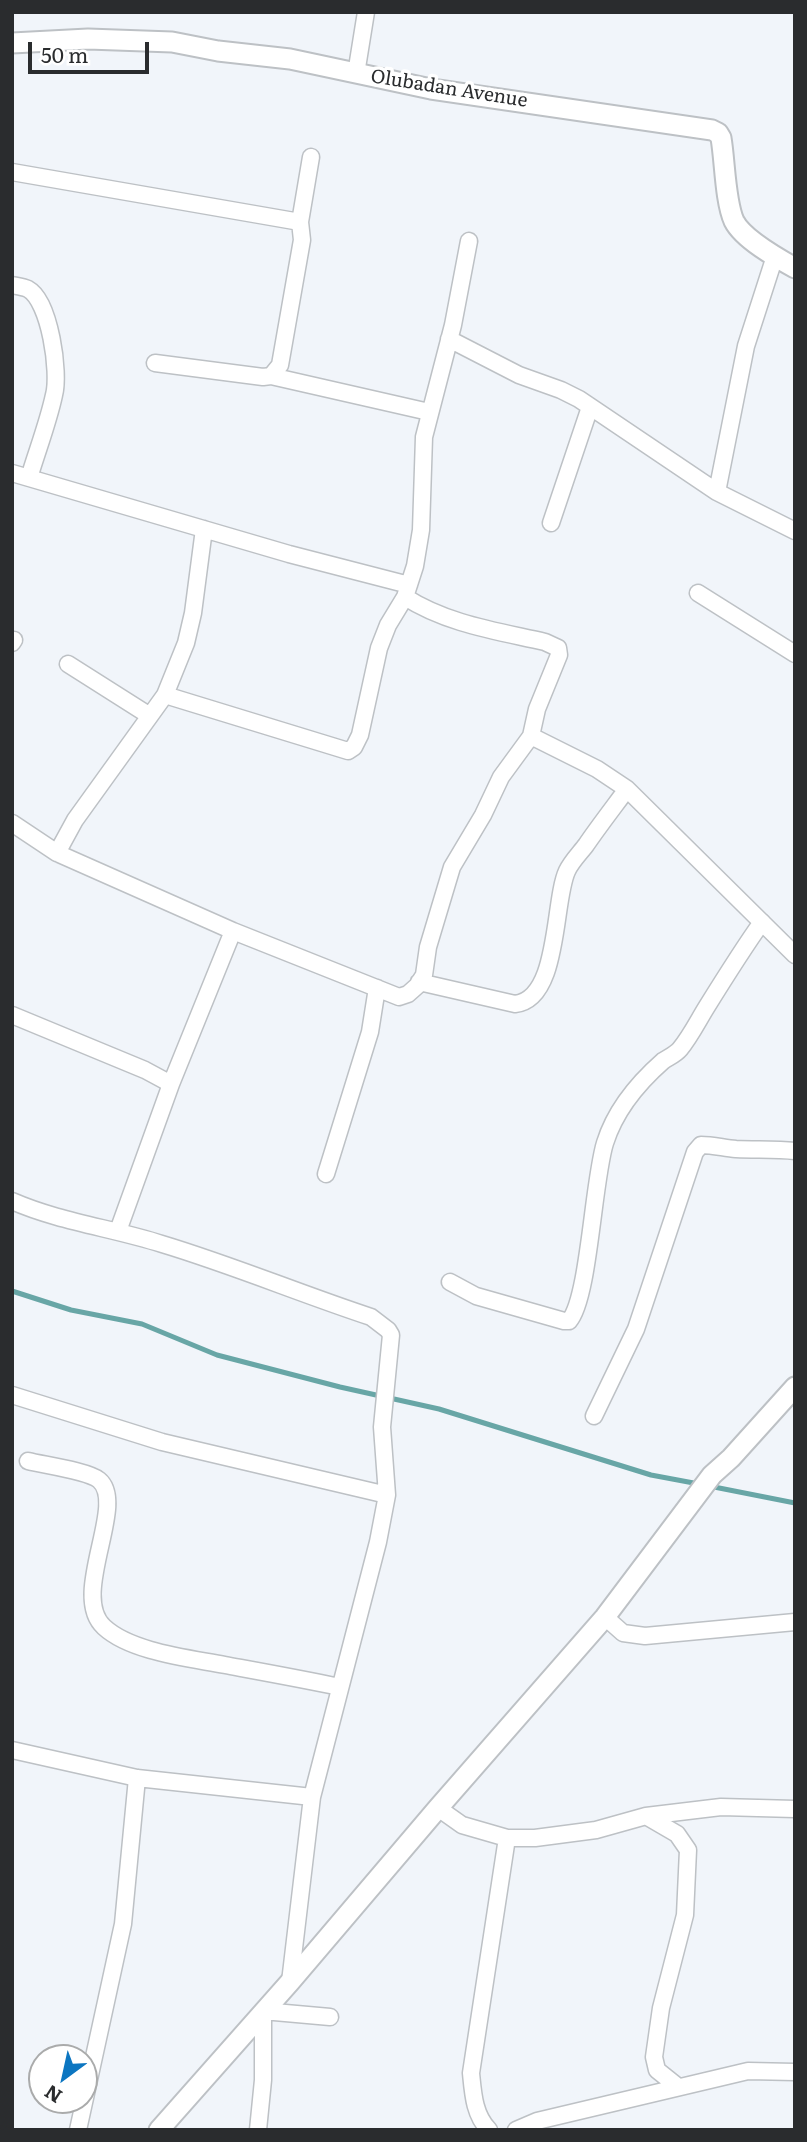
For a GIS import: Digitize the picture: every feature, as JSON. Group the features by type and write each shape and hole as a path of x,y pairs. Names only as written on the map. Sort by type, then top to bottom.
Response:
{"street":[{"path":"356,74 366,12"},
{"name":"Olubadan Avenue","path":"12,43 89,39 172,43 290,59 431,89 712,130 721,138 729,206 735,223 747,235 795,268"},
{"path":"271,376 280,365 302,240 300,222 311,157"},
{"path":"12,172 300,222"},
{"path":"164,695 348,751 354,747 360,735 379,648 407,591 415,566 421,530 425,437 429,412 449,339 469,241"},
{"path":"717,492 746,346 775,256"},
{"path":"12,285 28,289 45,312 55,370 55,393 29,478"},
{"path":"449,339 519,375 561,390 717,492 795,531"},
{"path":"155,363 271,376 429,412"},
{"path":"551,523 590,407"},
{"path":"12,473 407,591 425,610 456,621 545,642 558,648 559,655 537,709 531,736 501,777 483,815 452,867 428,947 424,975 408,994 399,997 233,931 57,853 12,823"},
{"path":"57,853 75,820 164,695 189,633 204,529"},
{"path":"698,593 795,654"},
{"path":"68,664 150,716"},
{"path":"531,736 597,769 627,789 795,955"},
{"path":"419,982 515,1004 529,999 544,977 554,940 566,872 627,789"},
{"path":"450,1282 476,1296 569,1321 575,1314 580,1296 594,1196 605,1143 615,1121 629,1096 664,1061 680,1050 762,922"},
{"path":"118,1231 172,1084 233,931"},
{"path":"326,1174 370,1032 377,988"},
{"path":"12,1014 172,1084"},
{"path":"594,1416 636,1329 695,1152 701,1145 795,1151"},
{"path":"12,1201 86,1226 118,1231 165,1244 371,1317 391,1335 382,1427 387,1495 378,1542 312,1797 290,1982"},
{"path":"159,2130 605,1617 712,1475 731,1458 795,1387"},
{"path":"12,1395 162,1442 387,1495"},
{"path":"28,1461 87,1474 106,1487 107,1504 91,1602 96,1619 111,1633 125,1641 162,1652 340,1687"},
{"path":"605,1617 623,1633 645,1636 795,1622"},
{"path":"12,1750 137,1778 312,1797"},
{"path":"78,2130 123,1924 137,1778"},
{"path":"438,1808 462,1825 507,1838 535,1838 596,1830 646,1816 721,1807 795,1810"},
{"path":"646,1816 677,1834 688,1850 685,1915 661,2008 654,2057 657,2070 677,2086"},
{"path":"489,2130 482,2122 474,2099 471,2074 507,1838"},
{"path":"263,2011 330,2017"},
{"path":"258,2130 263,2080 263,2011"},
{"path":"516,2130 537,2121 748,2071 795,2072"}],"waterway":[{"path":"12,1291 71,1310 142,1324 217,1355 439,1409 651,1475 699,1484"},
{"path":"709,1486 795,1503"}]}
